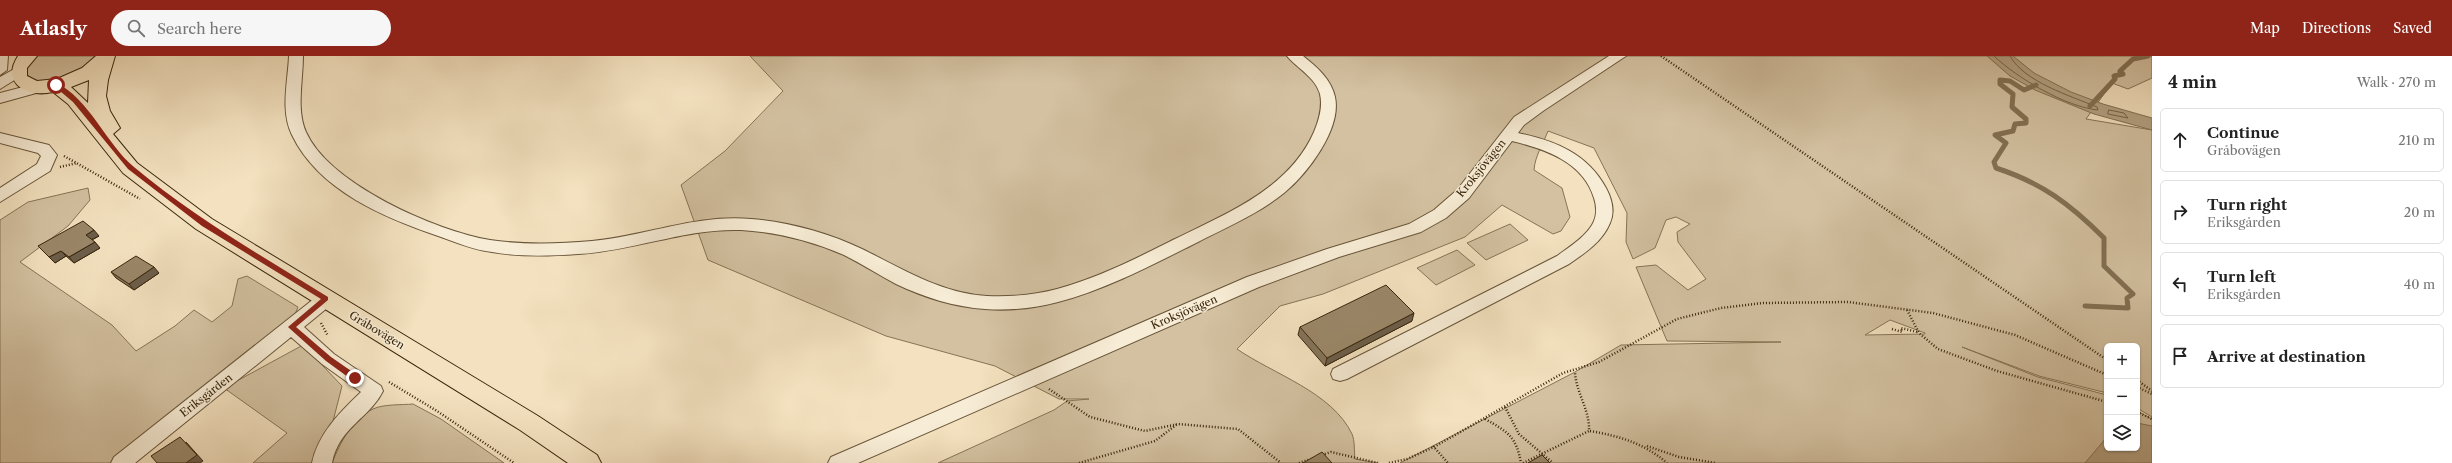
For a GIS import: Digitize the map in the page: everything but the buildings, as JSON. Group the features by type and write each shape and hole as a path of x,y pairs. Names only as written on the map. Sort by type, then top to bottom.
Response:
{"main road":[{"path":"18,63 17,78 26,85 49,86 78,78 105,58"},
{"name":"Gråbovägen","path":"105,58 96,92 96,103 109,126 168,196"},
{"name":"Gråbovägen","path":"49,86 75,100 130,168 204,224 320,304 529,423 588,463"}],"street":[{"path":"0,84 18,63 1,56"},
{"path":"296,56 293,104 298,131 308,150 334,177 371,202 464,240 489,246 532,249 600,246 643,239 683,227 713,224 737,223 775,227 846,250 938,295 988,303 1028,302 1076,292 1192,238 1276,192 1310,156 1319,139 1330,101 1319,76 1294,56"},
{"name":"Kroksjövägen","path":"838,463 1253,282 1333,253 1415,228 1440,214 1463,194 1519,121 1538,107 1619,56"},
{"path":"0,98 49,86"},
{"name":"Kroksjövägen","path":"1340,374 1563,260 1589,241 1594,235 1602,222 1605,209 1603,196 1586,172 1566,155 1544,145 1507,135"},
{"path":"0,138 43,149 50,155 44,167 0,196"},
{"name":"Eriksgården","path":"121,463 320,304"},
{"path":"292,327 328,359 374,391 337,431 322,456 322,463"}],"path":[{"path":"1661,56 2104,358"},
{"path":"50,155 62,155 142,200"},
{"path":"1389,463 1407,459 1434,446 1485,419 1563,373 1575,372 1677,319 1718,308 1755,302 1806,300 1873,304 1907,309 1960,320 2016,336 2104,374"},
{"path":"320,304 331,339"},
{"path":"1907,309 1918,332 1931,345 1984,369 2104,401"},
{"path":"1892,329 1902,332 1901,328 1918,332"},
{"path":"1575,372 1574,384 1590,423 1589,431"},
{"path":"1033,377 1090,417 1145,431 1178,424 1238,429 1281,463"},
{"path":"386,381 437,411 514,463"},
{"path":"2140,382 2152,391"},
{"path":"2140,389 2152,394"},
{"path":"1505,407 1514,427 1522,438 1544,453 1553,463"},
{"path":"2140,413 2152,419"},
{"path":"1485,419 1510,432 1516,439 1522,463 1589,431 1625,437 1679,457 1716,463"},
{"path":"1079,463 1156,440 1178,424"},
{"path":"1644,445 1667,463"},
{"path":"1434,446 1448,463"},
{"path":"1299,463 1331,452 1378,463"},
{"path":"1694,463 1697,460"}],"shaded area":[{"path":"37,56 96,56 86,68 80,71 56,80 39,81 32,79 27,74 28,65"},
{"path":"750,56 2152,56 2152,78 2128,89 2112,83 2086,119 2152,130 2152,417 2140,410 2140,343 2104,343 2104,392 2039,376 1962,347 2038,377 2104,394 2104,451 2140,451 2140,413 2152,419 2152,463 1400,463 1575,372 1621,345 1781,342 1667,341 1636,267 1656,265 1688,290 1706,279 1678,242 1677,232 1690,224 1676,217 1666,220 1655,248 1633,259 1626,242 1627,213 1594,148 1548,131 1538,155 1534,170 1562,188 1570,217 1561,231 1553,234 1502,205 1465,237 1323,294 1280,306 1237,349 1300,385 1331,407 1343,419 1352,434 1355,459 1378,463 938,463 1054,410 1067,401 1089,399 1059,399 995,366 886,336 708,260 681,185 725,151 783,91","holes":["1890,320 1925,334 1865,335"]},
{"path":"88,188 90,200 68,226 20,262 112,325 136,351 175,326 194,310 212,322 232,306 238,279 247,276 298,307 293,319 112,463 0,463 0,220 28,202"},
{"path":"1510,224 1528,240 1486,260 1467,243"},
{"path":"1457,250 1475,265 1436,285 1417,268"},
{"path":"303,345 342,386 330,433 319,463 253,463 287,433 224,388"},
{"path":"413,404 441,419 504,463 332,463 348,432 366,413 382,406"}],"water":[{"path":"1987,56 2013,56 2034,73 2071,92 2103,104 2152,118 2152,130 2094,114 2035,90 2010,76"},
{"path":"2140,424 2152,426 2152,463 2085,463 2104,441 2104,451 2140,451"}],"waterway":[{"path":"2090,106 2115,79 2114,76 2123,74 2120,71 2133,59 2148,56"},
{"path":"2036,85 2024,90 2010,81 2000,80 2000,84 2013,94 2012,107 2026,119 2026,123 2015,124 2013,131 1995,135 2006,143 1994,162 1996,168 2028,180 2054,196 2079,215 2104,238 2104,266 2133,294 2127,298 2128,308 2085,306"}],"route":[{"path":"56,85 75,100 130,168 204,224 326,298 292,327 328,359 355,378"}]}
